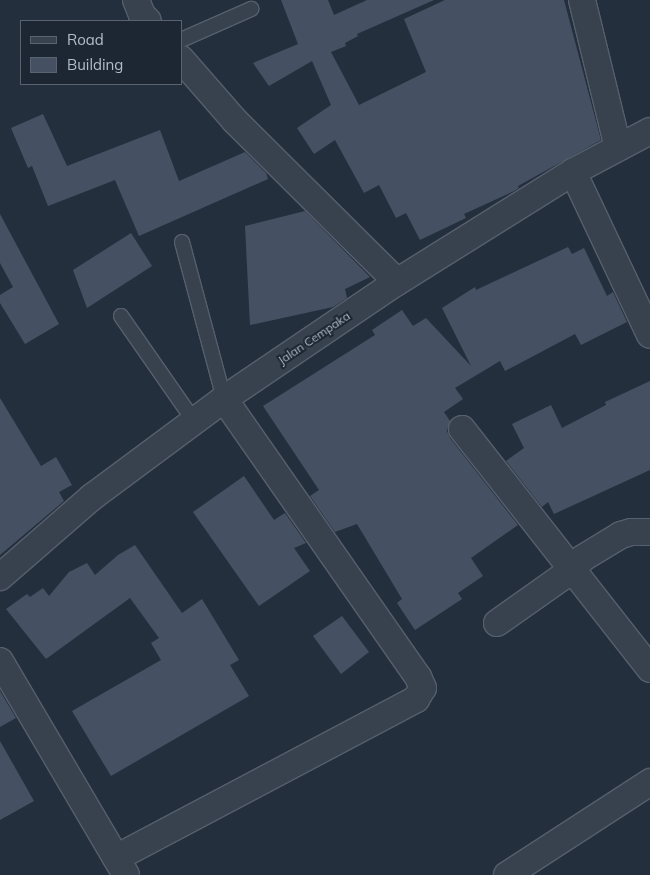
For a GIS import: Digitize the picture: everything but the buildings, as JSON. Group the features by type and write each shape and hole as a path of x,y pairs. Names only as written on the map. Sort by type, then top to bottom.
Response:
{"street":[{"path":"136,0 142,15 147,20"},
{"path":"582,0 618,148"},
{"path":"182,60 235,121 397,282"},
{"name":"Jalan Cempaka","path":"0,577 92,497 224,399 397,282 573,172 650,131"},
{"path":"573,172 650,335"},
{"path":"0,661 121,866 416,699 423,688 418,677 224,399"},
{"path":"462,429 650,669"},
{"path":"497,623 570,569 621,535 631,532 650,532"},
{"path":"507,875 650,782"}],"lane":[{"path":"182,40 251,9"},
{"path":"182,242 224,399"},
{"path":"121,316 194,421"}]}
